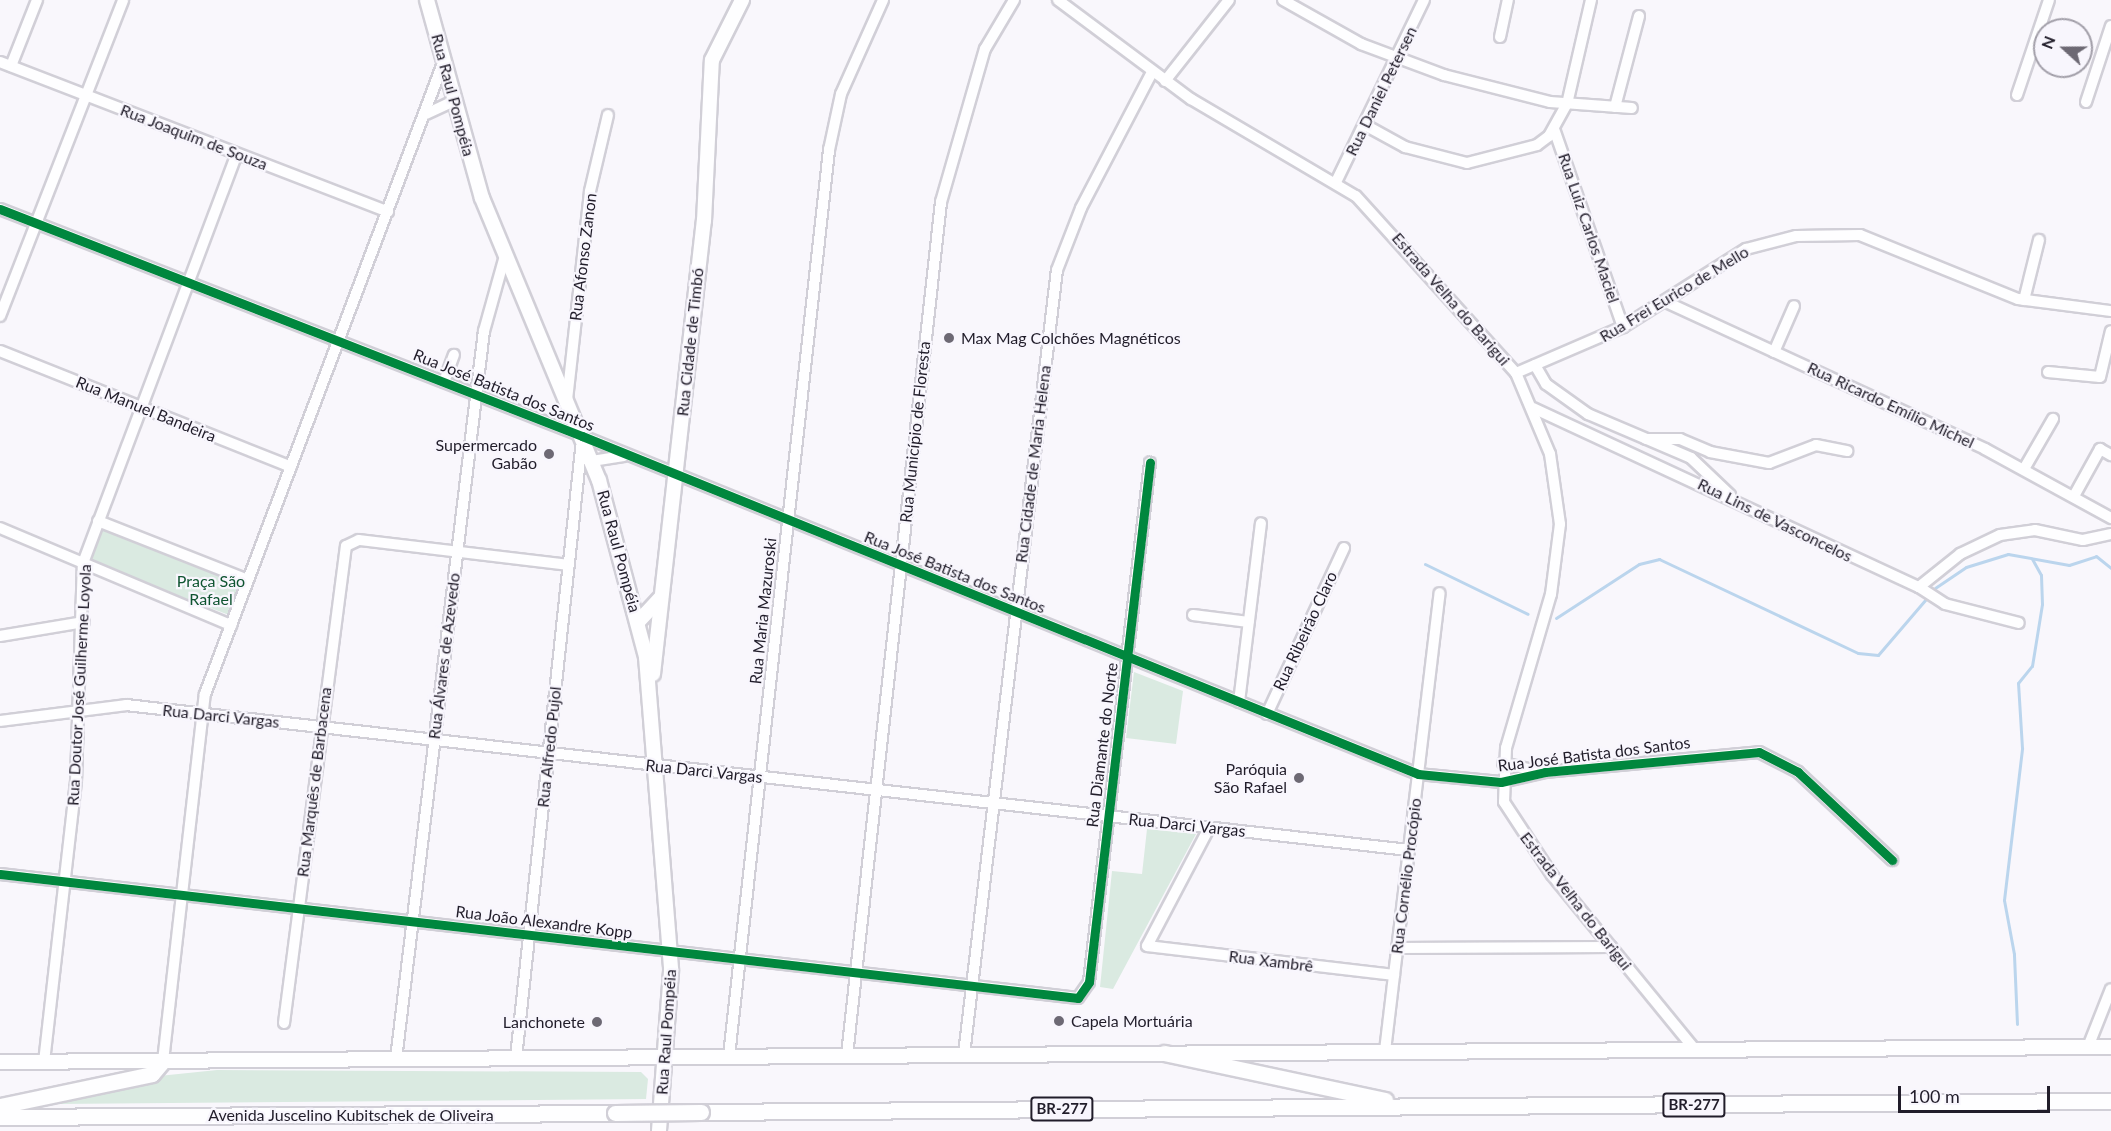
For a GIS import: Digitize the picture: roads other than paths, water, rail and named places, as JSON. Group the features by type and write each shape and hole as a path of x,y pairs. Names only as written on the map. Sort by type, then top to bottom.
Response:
{"highway":[{"path":"1164,1053 1424,1106"},
{"path":"0,1106 152,1074 163,1061"},
{"name":"BR-277","path":"1424,1106 2111,1101"},
{"name":"Avenida Juscelino Kubitschek de Oliveira","path":"0,1117 1424,1106"}],"main road":[{"name":"Rua Raul Pompéia","path":"427,0 454,101 505,256 592,461 639,627 651,690 670,952 659,1131"},
{"name":"Rua Cidade de Timbó","path":"651,690 704,221 712,60 742,0"},
{"path":"659,635 649,638 639,627 662,595"},
{"path":"0,1062 2111,1047"}],"street":[{"path":"11,66 37,0"},
{"path":"0,316 123,0"},
{"name":"Rua Maria Mazuroski","path":"729,1056 832,129 848,74 883,0"},
{"name":"Rua Município de Floresta","path":"847,1055 944,184 985,49 1014,0"},
{"name":"Estrada Velha do Barigui","path":"1058,0 1165,81 1336,182 1402,243 1516,373 1533,408 1555,477 1559,539 1544,621 1503,763 1501,782 1513,819 1696,1051"},
{"path":"1165,81 1229,0"},
{"path":"1283,0 1399,59 1516,95 1567,104 1632,108"},
{"name":"Rua Daniel Petersen","path":"1336,182 1399,59 1424,0"},
{"path":"1500,37 1508,0"},
{"path":"1365,125 1405,147 1467,163 1530,148 1554,129 1567,104 1591,0"},
{"path":"2017,95 2049,0"},
{"path":"1615,107 1639,16"},
{"path":"2086,102 2111,26"},
{"name":"Rua Joaquim de Souza","path":"0,62 388,213"},
{"path":"163,1061 201,714 248,580 426,114 443,63"},
{"name":"Rua Cidade de Maria Helena","path":"964,1054 1058,270 1081,208 1152,72"},
{"path":"426,114 454,101"},
{"name":"Rua Afonso Zanon","path":"567,400 590,191 608,115"},
{"name":"Rua Luiz Carlos Maciel","path":"1554,129 1623,327"},
{"name":"Rua Doutor José Guilherme Loyola","path":"45,1062 65,881 80,707 84,622 83,563 237,154"},
{"name":"Rua José Batista dos Santos","path":"0,209 582,436 675,477 1418,774 1501,782 1545,772 1746,751 1770,754 1798,772 1892,860"},
{"name":"Rua Frei Eurico de Mello","path":"1516,373 1623,327 1666,302 1746,249 1841,232 1881,240 2024,300 2111,311"},
{"path":"2024,300 2039,240"},
{"name":"Rua Álvares de Azevedo","path":"396,1059 476,395 487,315 505,256"},
{"name":"Rua Ricardo Emílio Michel","path":"1666,302 2024,469 2111,518"},
{"path":"1774,352 1794,306"},
{"path":"2048,372 2100,377 2111,330"},
{"name":"Rua Manuel Bandeira","path":"0,351 291,467"},
{"path":"444,382 454,355"},
{"path":"1535,365 1546,384 1588,414 1643,440 1696,461 1735,500"},
{"name":"Rua Lins de Vasconcelos","path":"1533,408 1919,586 1945,604 2019,623"},
{"path":"2024,469 2053,420"},
{"name":"Rua Alfredo Pujol","path":"516,1058 582,436"},
{"path":"1643,440 1680,439 1710,452 1770,463 1816,445 1847,451"},
{"path":"2074,496 2100,449 2111,455"},
{"path":"592,461 624,456"},
{"name":"Rua Diamante do Norte","path":"1083,995 1108,816 1150,463"},
{"path":"98,522 248,580"},
{"path":"1239,702 1262,523"},
{"path":"0,528 231,626"},
{"path":"1919,586 1960,554 2000,535 2035,530 2083,540 2111,534"},
{"name":"Rua Marquês de Barbacena","path":"284,1023 320,727 349,543 457,552"},
{"name":"Rua Ribeirão Claro","path":"1267,714 1344,548"},
{"path":"457,552 569,565"},
{"name":"Rua Cornélio Procópio","path":"1385,1051 1440,593"},
{"path":"1194,615 1249,622"},
{"path":"0,636 84,622"},
{"name":"Rua Darci Vargas","path":"0,721 80,707 126,705 1409,850"},
{"name":"Rua José Batista dos Santos","path":"1503,763 1545,772"},
{"name":"Rua Xambrê","path":"1209,828 1147,946 1394,975"},
{"name":"Rua João Alexandre Kopp","path":"0,874 972,988 1072,999 1083,995"},
{"path":"1397,948 1611,946"},
{"path":"2088,1047 2111,989"}],"waterway":[{"path":"1935,588 1966,567 2008,554 2069,565 2096,556 2111,568"},
{"path":"1556,618 1639,564 1659,559 1858,653 1878,655 1926,599"},
{"path":"2017,1024 2014,954 2004,900 2022,748 2018,683 2032,666 2042,604 2041,575 2032,559"},
{"path":"1425,564 1528,614"}],"place":[{"name":"Max Mag Colchões Magnéticos","path":"949,338"},
{"name":"Supermercado Gabão","path":"549,454"},
{"name":"Paróquia São Rafael","path":"1299,778"},
{"name":"Capela Mortuária","path":"1059,1021"},
{"name":"Lanchonete","path":"597,1022"}],"park label":[{"name":"Praça São Rafael","path":"211,590"}]}
